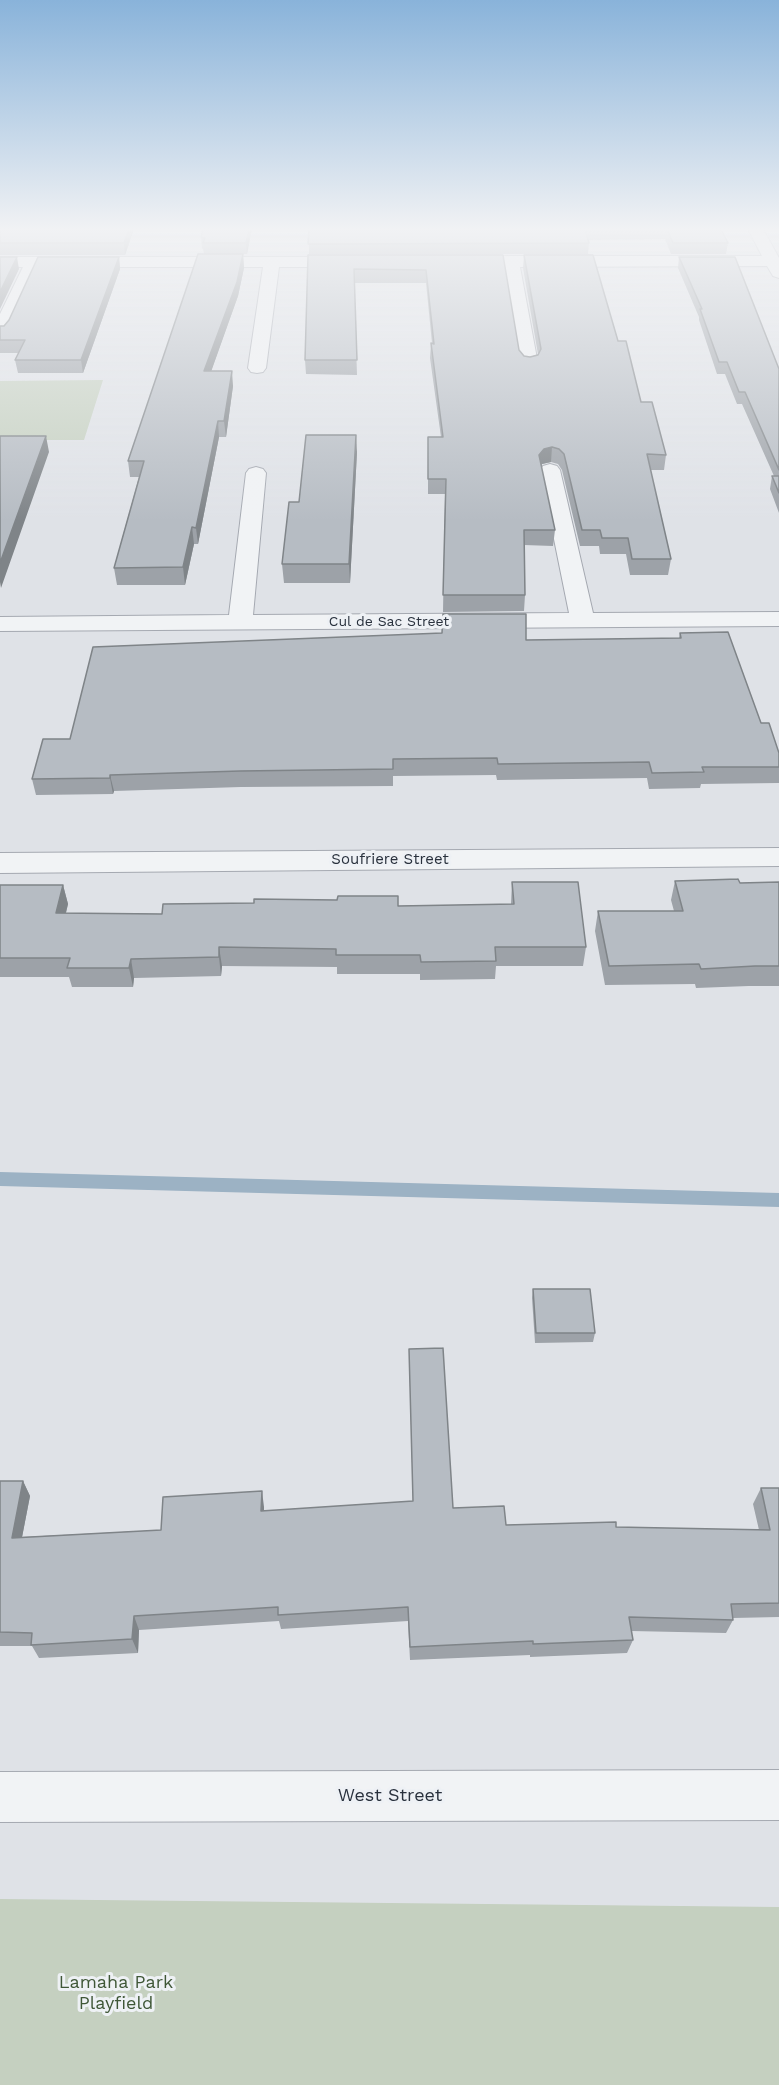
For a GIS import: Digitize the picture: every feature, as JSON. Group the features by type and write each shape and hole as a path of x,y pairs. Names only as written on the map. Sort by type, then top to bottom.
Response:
{"street":[{"path":"257,369 263,326"},
{"path":"523,326 529,364"},
{"path":"550,470 583,621"},
{"path":"240,622 256,473"},
{"name":"Cul de Sac Street","path":"0,624 779,619"},
{"name":"Soufriere Street","path":"0,863 779,857"},
{"name":"West Street","path":"0,1797 779,1795"}],"green space":[{"path":"103,380 84,440 0,440 0,381"},
{"name":"Lamaha Park Playfield","path":"0,1899 779,1907 779,2085 0,2085"}],"building":[{"path":"0,326 93,326 81,360 15,360 25,340 0,340"},
{"path":"174,326 221,326 204,371 232,371 224,421 218,421 196,528 192,527 183,567 114,568 144,461 128,461"},
{"path":"306,326 356,326 357,360 305,360"},
{"path":"432,326 515,326 519,350 524,356 530,357 538,355 541,349 537,326 614,326 618,341 626,341 641,402 652,402 666,455 647,454 671,559 632,559 628,538 602,538 600,530 582,530 564,454 552,447 544,449 539,455 555,530 524,530 525,595 443,595 446,479 428,479 428,437 443,437 431,343 434,344"},
{"path":"706,326 762,326 779,369 779,470 745,392 739,392 727,362 719,362"},
{"path":"306,435 356,435 349,564 282,564 289,502 299,502"},
{"path":"0,436 46,436 0,563"},
{"path":"772,476 779,476 779,493"},
{"path":"443,614 526,614 526,640 681,638 680,633 728,632 761,723 769,723 779,753 779,767 702,767 704,772 652,773 649,762 498,764 497,758 393,759 393,769 240,771 110,775 110,778 32,779 43,739 70,739 93,647 442,633"},
{"path":"738,879 740,883 779,882 779,966 701,969 699,964 609,966 598,911 683,911 675,881"},
{"path":"512,882 578,882 586,947 495,947 496,961 421,962 420,955 336,955 336,949 219,947 219,957 131,959 129,968 67,968 70,958 0,958 0,885 63,885 56,913 162,914 163,904 254,903 254,899 337,900 338,896 398,896 398,906 514,904"},
{"path":"533,1289 590,1289 595,1333 536,1333"},
{"path":"443,1348 453,1508 504,1506 506,1525 616,1522 616,1527 770,1530 761,1488 779,1488 779,1603 731,1604 733,1620 629,1617 633,1640 533,1644 533,1641 410,1647 408,1607 278,1615 278,1607 134,1616 132,1639 31,1645 32,1633 0,1632 0,1481 23,1481 12,1538 161,1530 163,1497 262,1491 261,1511 413,1501 409,1349"}],"waterway":[{"path":"0,1179 779,1200"}]}
